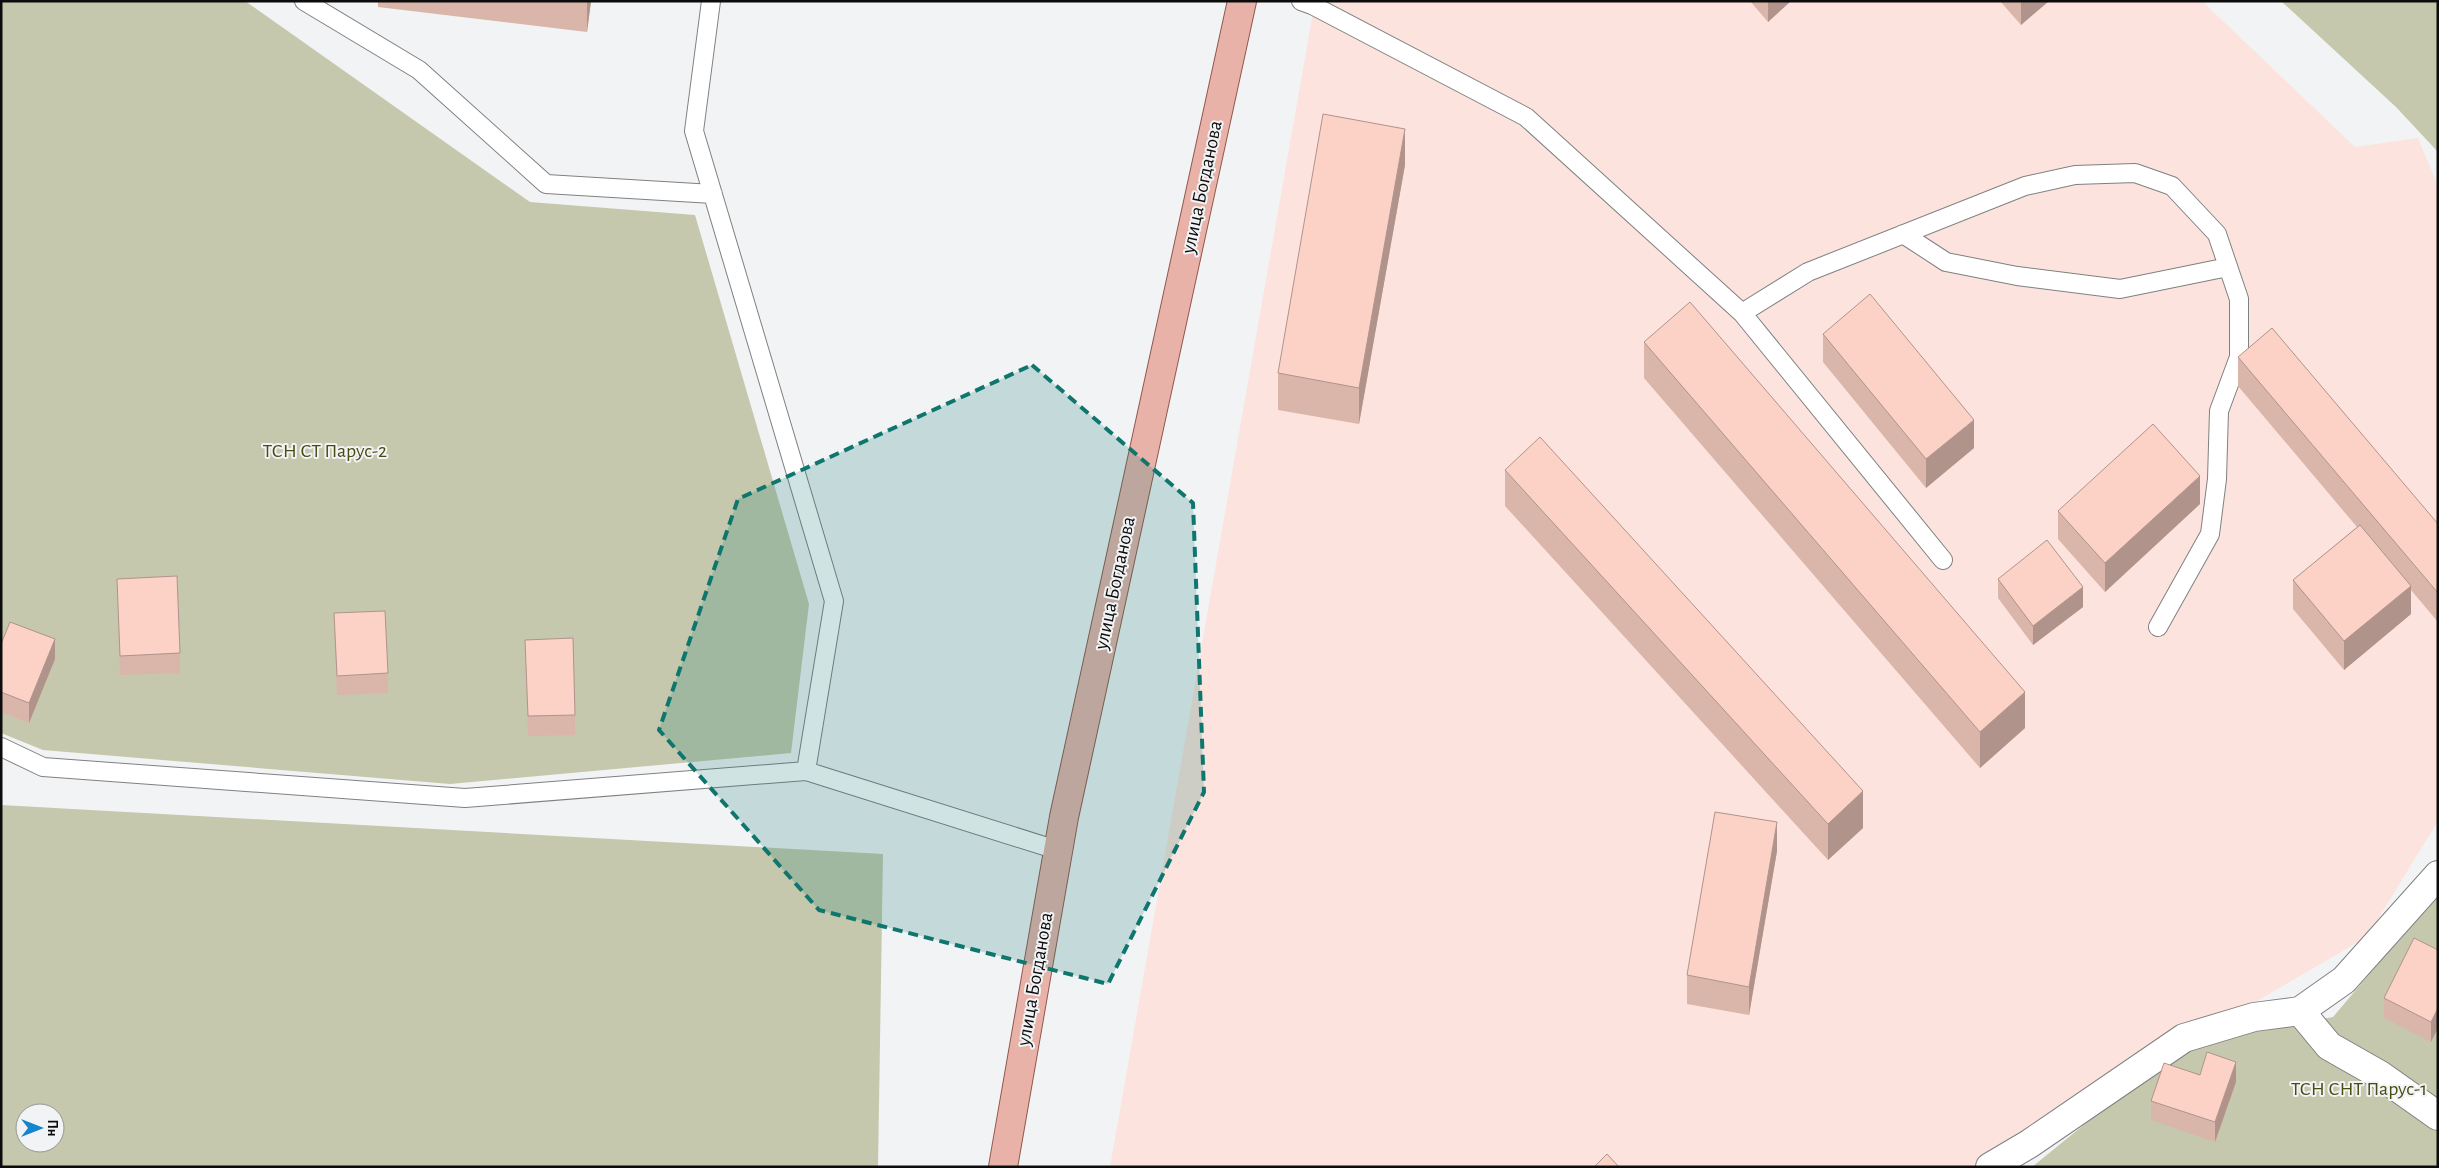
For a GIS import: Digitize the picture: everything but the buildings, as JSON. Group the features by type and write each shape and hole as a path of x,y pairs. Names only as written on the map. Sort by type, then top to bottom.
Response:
{"main road":[{"name":"улица Богданова","path":"1003,1167 1057,850 1242,1"}],"street":[{"path":"1990,1167 2029,1144 2184,1038 2254,1017 2300,1011 2344,980 2438,875"},
{"path":"2300,1011 2329,1046 2380,1075 2438,1116"}],"lane":[{"path":"304,1 419,70 546,184 713,194"},
{"path":"711,1 694,131 834,601 806,770"},
{"path":"1301,1 1312,4 1526,117 1742,313 1943,560"},
{"path":"1742,313 1808,272 2025,186 2075,175 2135,173 2172,186 2217,234 2239,299 2239,356 2219,411 2217,479 2210,534 2158,627"},
{"path":"1903,234 1946,262 2017,276 2120,289 2228,267"},
{"path":"1,747 44,767 464,798 806,770 1057,850"}],"highlighted area":[{"path":"1032,365 1193,503 1204,792 1108,984 819,910 659,730 738,499"}],"shaded area":[{"path":"1315,1 2202,1 2355,147 2418,138 2438,186 2438,821 2367,937 1971,1167 1110,1167"}],"green space":[{"name":"ТСН СТ Парус-2","path":"1,1 245,1 530,202 695,215 809,604 791,753 450,784 43,750 1,733"},
{"path":"2281,1 2438,1 2438,152 2396,107"},
{"path":"1,805 883,854 878,1167 1,1167"},
{"name":"ТСН СНТ Парус-1","path":"2438,893 2438,1167 2032,1167 2182,1045 2333,1017"}]}
